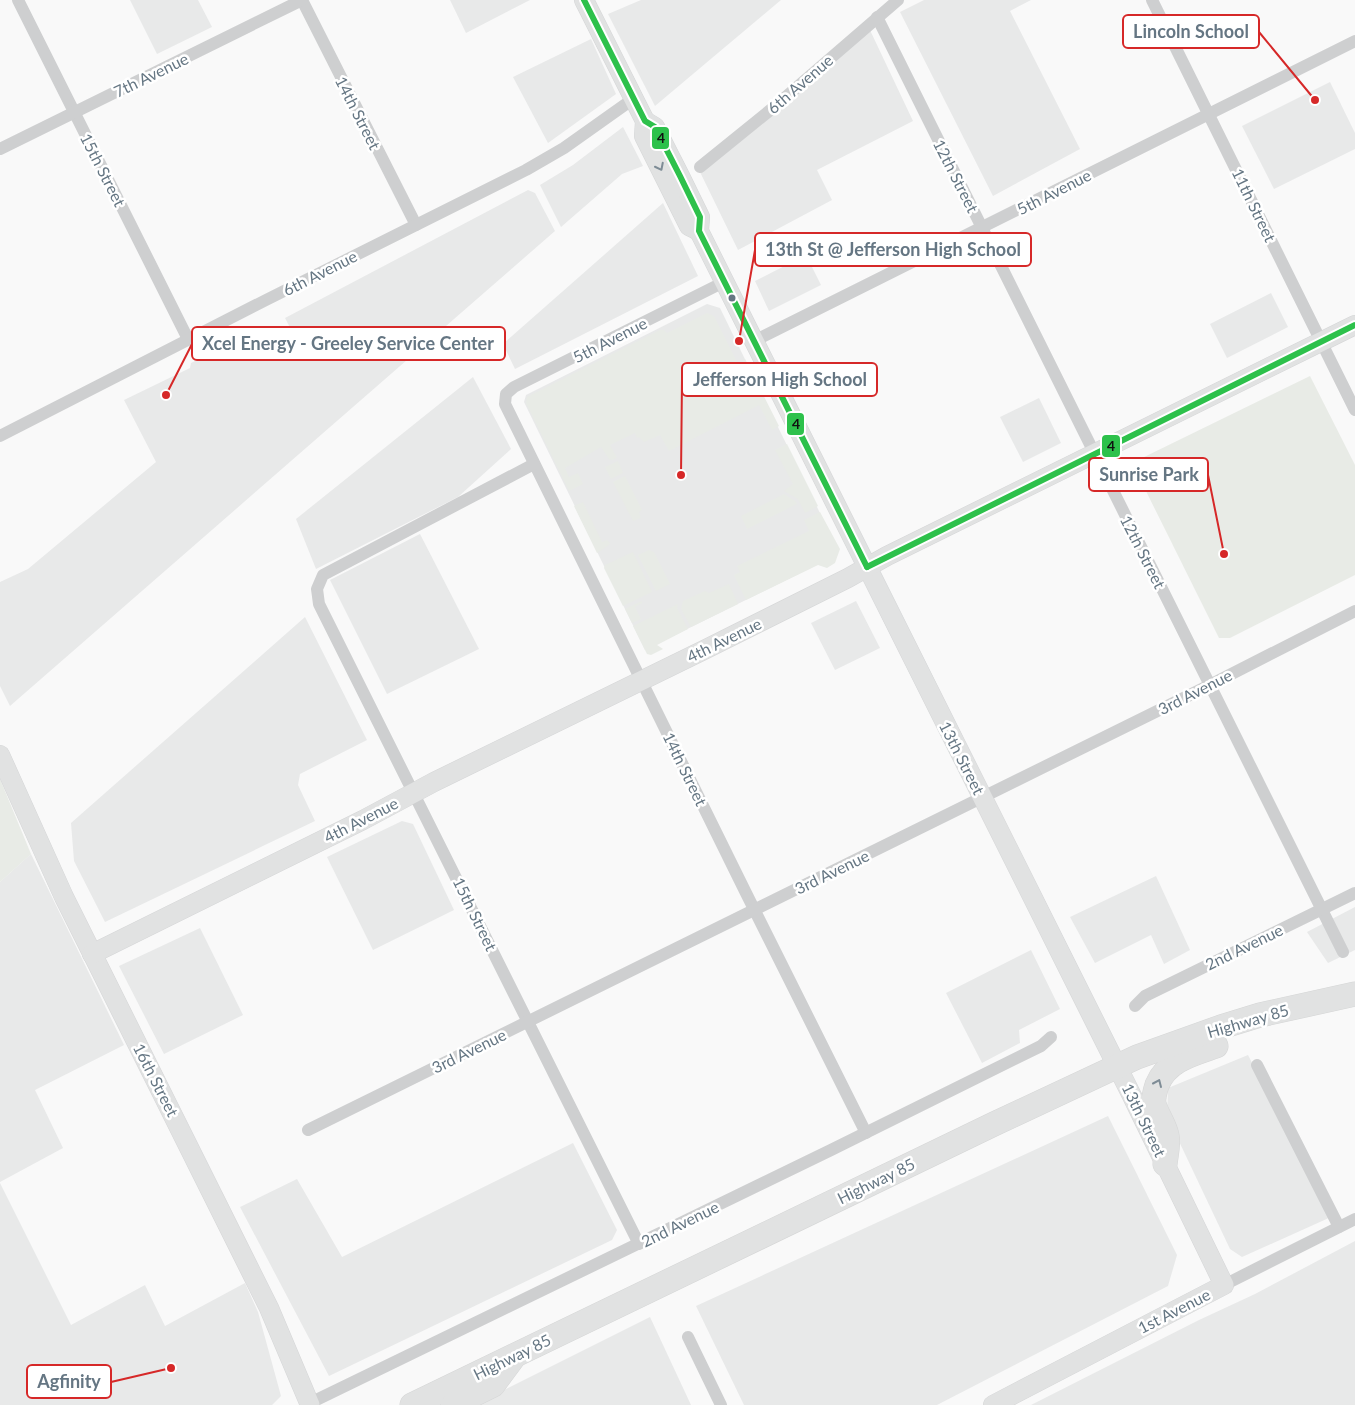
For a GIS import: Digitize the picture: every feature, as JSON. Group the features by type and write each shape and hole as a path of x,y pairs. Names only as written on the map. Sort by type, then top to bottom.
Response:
{"highway":[{"name":"Highway 85","path":"412,1405 1117,1066 1221,1027 1355,994"},
{"path":"1165,1164 1167,1137 1154,1101 1154,1092 1163,1073 1169,1066 1187,1056 1267,1029 1298,1007"},
{"path":"453,1405 493,1385 515,1356"}],"street":[{"name":"15th Street","path":"18,0 188,339"},
{"name":"7th Avenue","path":"0,149 302,0"},
{"name":"14th Street","path":"302,0 416,225"},
{"name":"13th Street","path":"584,0 645,122 656,127 700,217 699,231 724,282 1117,1066 1224,1285"},
{"name":"6th Avenue","path":"700,167 774,107 898,0"},
{"name":"11th Street","path":"1152,0 1355,410"},
{"name":"12th Street","path":"877,17 1343,952"},
{"name":"5th Avenue","path":"754,341 1355,41"},
{"name":"6th Avenue","path":"0,436 188,339 526,170 564,148 633,98"},
{"name":"5th Avenue","path":"506,404 506,394 514,387 724,282"},
{"name":"4th Avenue","path":"92,954 1355,325"},
{"name":"14th Street","path":"506,404 754,910 866,1133"},
{"name":"15th Street","path":"534,464 323,576 317,589 319,604 639,1244"},
{"name":"3rd Avenue","path":"308,1130 1210,685 1355,611"},
{"name":"16th Street","path":"0,755 92,954 270,1308 308,1405"},
{"name":"2nd Avenue","path":"1136,1006 1145,996 1321,908 1355,893"},
{"name":"2nd Avenue","path":"308,1405 1042,1046 1050,1037"},
{"path":"1257,1065 1339,1227"},
{"name":"1st Avenue","path":"993,1405 1355,1219"},
{"path":"688,1337 721,1405"}],"shaded area":[{"path":"130,0 198,0 212,27 157,54"},
{"path":"450,0 530,0 466,33"},
{"path":"641,0 781,0 655,106 608,14"},
{"path":"924,0 1031,0 1010,11 1080,149 993,196 900,12"},
{"path":"869,28 913,121 817,170 832,200 738,250 700,172"},
{"path":"591,39 616,94 548,143 513,77"},
{"path":"1330,82 1355,133 1355,149 1274,189 1242,126"},
{"path":"623,127 643,166 622,174 561,227 540,185 573,165"},
{"path":"528,190 535,193 555,231 10,706 0,686 0,582 28,569 156,462 124,400 190,368 191,363 265,328 274,334 281,346 296,339 285,318"},
{"path":"663,203 698,276 515,369 503,344"},
{"path":"806,255 821,285 769,311 755,281"},
{"path":"1271,293 1288,327 1227,358 1210,324"},
{"path":"707,304 720,308 837,548 837,555 645,650 524,402 526,395"},
{"path":"707,313 714,316 738,364 745,359 779,426 772,430 759,405 669,451 660,435 644,442 639,437 637,438 635,433 610,445 617,458 609,459 601,447 565,468 569,477 578,473 583,484 569,491 526,403 527,397 660,330 664,330 667,333"},
{"path":"1310,376 1355,465 1355,575 1230,638 1219,638 1137,473 1138,460"},
{"path":"473,377 511,449 458,497 316,569 296,519"},
{"path":"1039,398 1061,443 1023,462 1000,417"},
{"path":"787,444 818,506 805,513 798,499 784,491 793,484 775,450"},
{"path":"618,461 623,473 611,479 605,467"},
{"path":"625,476 642,510 639,512 641,518 633,521 613,482"},
{"path":"784,494 797,504 747,529 741,516"},
{"path":"583,502 602,542 607,540 610,543 597,553 574,506"},
{"path":"820,512 840,549 835,563 827,568 818,565 746,600 734,575 740,572 737,566 809,531 804,520"},
{"path":"420,534 479,649 387,694 330,580"},
{"path":"649,550 654,552 670,584 656,591 638,555"},
{"path":"633,552 652,592 623,606 604,568 605,565"},
{"path":"729,584 738,604 691,627 681,609 683,601 705,591 709,593"},
{"path":"642,601 642,603 635,607 641,619 632,623 625,609"},
{"path":"856,601 880,648 835,670 811,623"},
{"path":"678,604 677,608 688,629 657,645 663,649 651,655 647,654 633,626"},
{"path":"305,617 367,740 300,774 298,785 315,821 105,922 74,861 71,823"},
{"path":"0,779 31,854 0,882"},
{"path":"402,821 413,824 454,910 373,950 327,857"},
{"path":"31,854 124,1045 35,1090 63,1148 0,1182 0,882"},
{"path":"1156,876 1190,950 1164,964 1151,935 1095,963 1070,917"},
{"path":"1355,907 1355,950 1328,963 1307,932"},
{"path":"200,928 243,1015 164,1054 119,966"},
{"path":"1031,950 1060,1009 1019,1030 1020,1043 982,1063 946,993"},
{"path":"1248,1055 1331,1217 1242,1257 1230,1249 1167,1116 1168,1088"},
{"path":"1108,1116 1177,1255 1168,1286 937,1405 744,1405 696,1306"},
{"path":"573,1143 617,1230 612,1240 329,1376 240,1207 297,1179 342,1257"},
{"path":"0,1183 71,1325 145,1285 165,1326 245,1283 258,1312 281,1396 272,1405 0,1405"},
{"path":"1355,1241 1355,1405 1031,1405 1199,1320 1255,1294"},
{"path":"650,1317 691,1405 474,1405"}],"transit line":[{"name":"4","path":"584,0 645,121 655,127 680,176 700,217 699,231 867,567"},
{"name":"4","path":"867,567 1355,325"}],"place":[{"name":"Lincoln School","path":"1315,100"},
{"name":"13th St @ Jefferson High School","path":"739,341"},
{"name":"Xcel Energy - Greeley Service Center","path":"166,395"},
{"name":"Jefferson High School","path":"681,475"},
{"name":"Sunrise Park","path":"1224,554"},
{"name":"Agfinity","path":"171,1368"}]}
